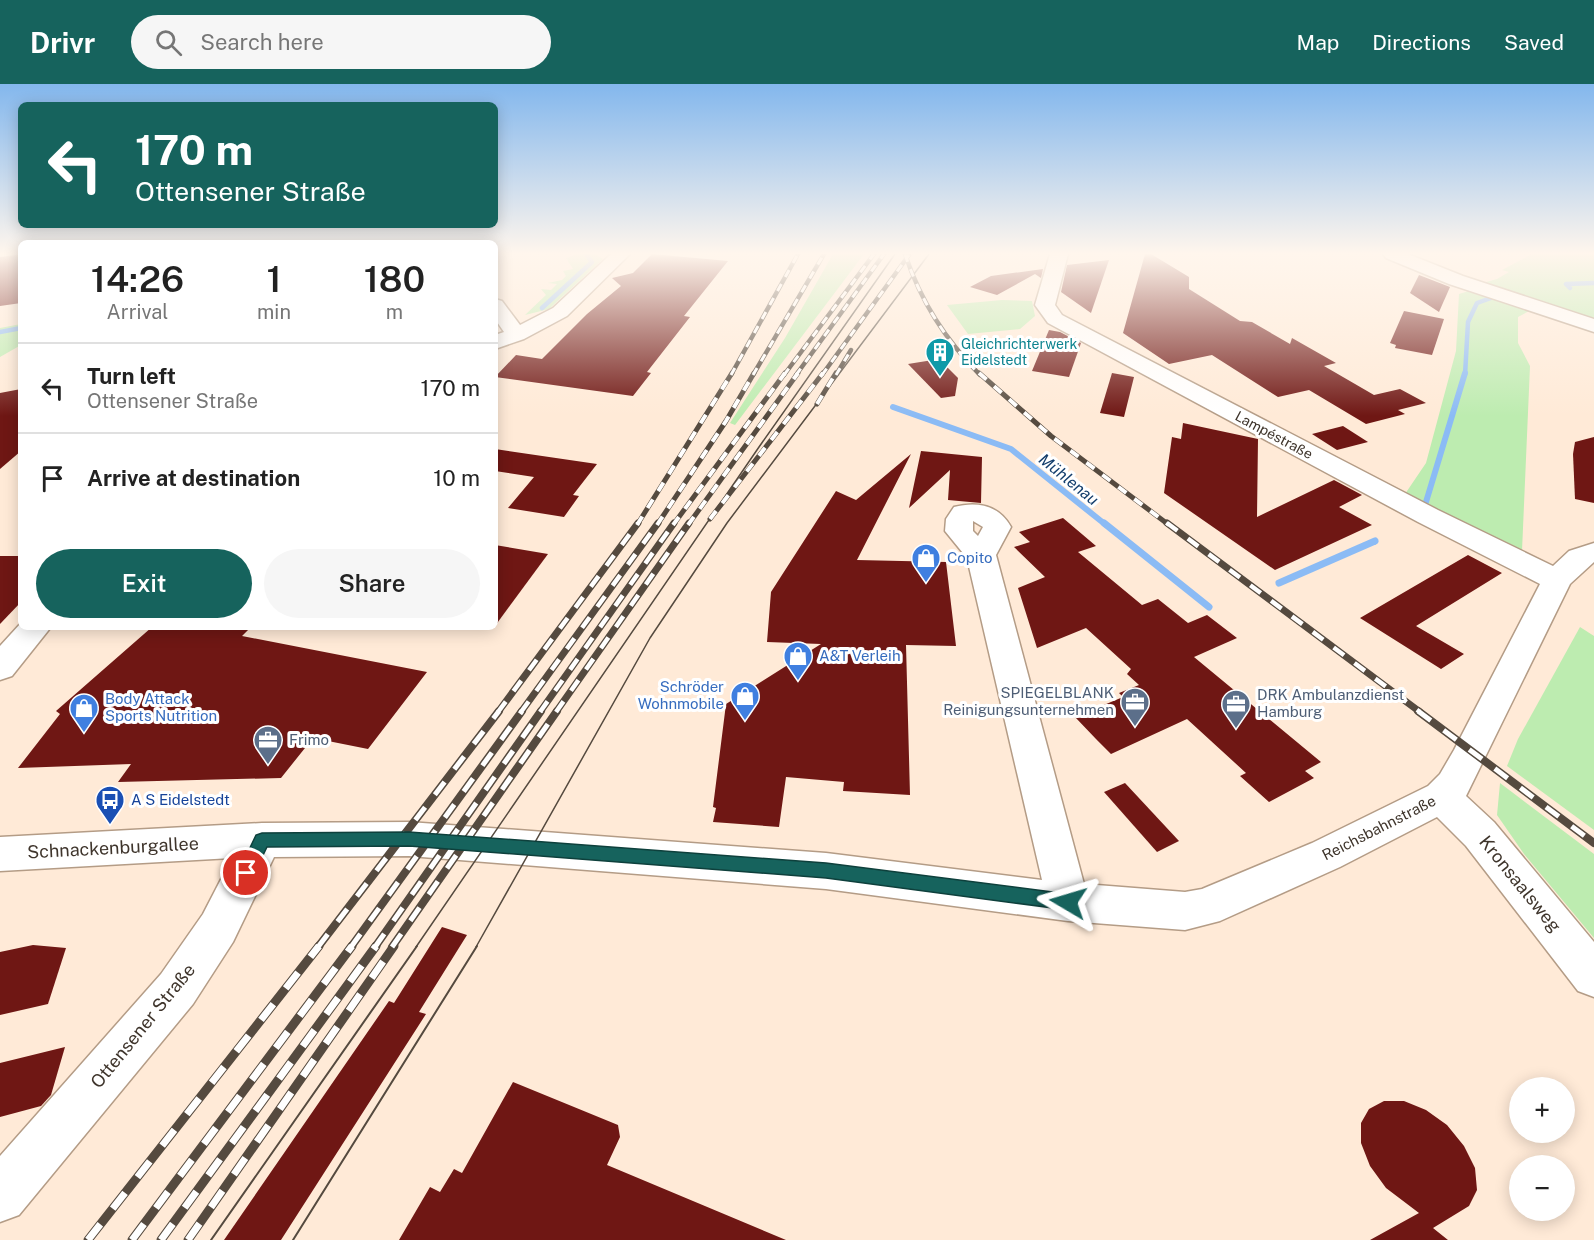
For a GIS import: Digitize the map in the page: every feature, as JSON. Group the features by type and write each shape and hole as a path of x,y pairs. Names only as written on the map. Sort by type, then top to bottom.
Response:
{"street":[{"path":"498,342 517,335 564,308"},
{"name":"Lampéstraße","path":"1046,308 1055,319 1428,516 1557,580"},
{"path":"1540,308 1594,326"},
{"path":"498,309 517,335"},
{"name":"Reichsbahnstraße","path":"262,840 409,839 677,858 826,871 1068,902 1185,911 1205,908 1326,855 1441,797 1454,785 1468,759 1557,580 1579,557 1594,552"},
{"path":"981,555 1068,902"},
{"path":"0,668 32,630"},
{"name":"Kronsaalsweg","path":"1441,797 1480,834 1594,976"},
{"name":"Schnackenburgallee","path":"0,854 262,840"},
{"name":"Ottensener Straße","path":"0,1196 177,989 218,927 262,840"}],"green space":[{"path":"532,308 550,308 549,309 525,315"},
{"path":"802,308 823,308 735,425 730,423"},
{"path":"949,308 1033,308 1035,316 1020,329 968,334"},
{"path":"1458,308 1521,308 1529,311 1518,317 1518,343 1530,366 1522,551 1505,546 1405,494 1426,463 1456,351"},
{"path":"1560,308 1594,308 1594,318"},
{"path":"18,325 18,347 0,357 0,328"},
{"path":"1580,627 1594,636 1594,830 1507,766 1518,739"},
{"path":"1500,783 1594,854 1594,938 1524,854 1497,815"}],"building":[{"path":"594,308 690,308 684,316 690,317 647,372 651,373 633,396 498,377 498,374 516,355 542,359"},
{"path":"1084,308 1093,308 1091,313"},
{"path":"1130,308 1219,308 1240,321 1252,322 1290,344 1292,338 1336,363 1324,366 1374,395 1400,389 1426,403 1398,410 1405,414 1366,424 1309,390 1278,397 1212,355 1169,364 1123,333"},
{"path":"1404,311 1444,319 1432,355 1395,348 1396,345 1390,343"},
{"path":"1049,330 1060,332 1081,343 1069,377 1032,371"},
{"name":"Gleichrichterwerk Eidelstedt","path":"939,359 958,378 955,396 941,398 908,364"},
{"path":"1112,373 1134,377 1124,417 1100,413"},
{"path":"18,390 18,454 0,469 0,393"},
{"path":"1183,423 1258,439 1257,517 1334,480 1362,495 1339,507 1372,525 1275,570 1164,493 1172,437 1181,439"},
{"path":"1343,426 1368,442 1337,450 1312,434"},
{"path":"1594,437 1594,503 1575,499 1573,454 1575,442"},
{"path":"498,449 597,464 573,495 579,496 564,517 508,508 534,477 498,471"},
{"path":"921,451 982,457 981,503 948,500 950,470 909,508"},
{"path":"911,454 857,560 946,562 956,646 906,645 910,795 843,791 844,782 786,777 779,827 713,822 726,704 821,644 767,642 771,592 836,491 856,500"},
{"path":"1063,518 1096,546 1078,552 1142,605 1158,599 1188,623 1207,615 1237,638 1194,657 1321,762 1305,771 1314,778 1269,802 1240,776 1246,773 1187,719 1111,754 1096,739 1075,717 1123,697 1119,693 1139,685 1127,674 1131,669 1086,628 1037,648 1018,588 1045,577 1014,547 1030,542 1019,532"},
{"path":"498,546 548,554 498,622"},
{"path":"1468,555 1502,573 1416,626 1464,654 1441,669 1360,618"},
{"path":"0,556 18,556 18,605 0,624"},
{"path":"149,630 248,630 242,636 427,672 368,749 313,738 281,778 118,782 131,764 18,768 60,714 56,711"},
{"path":"1125,783 1179,841 1157,852 1104,792"},
{"path":"442,927 467,935 419,1012 426,1014 281,1240 224,1240 389,1001 394,1003"},
{"path":"33,945 66,948 48,1004 0,1015 0,952"},
{"path":"65,1047 51,1095 41,1106 0,1117 0,1063"},
{"path":"513,1082 618,1125 620,1137 607,1165 786,1240 399,1240 430,1187 440,1192 454,1169 462,1173"},
{"path":"1384,1101 1404,1101 1426,1110 1447,1125 1464,1146 1475,1168 1477,1190 1469,1206 1433,1228 1448,1240 1370,1240 1419,1213 1386,1188 1370,1166 1361,1143 1361,1123 1369,1109"}],"waterway":[{"name":"Mühlenau","path":"1465,375 1468,322 1475,308"},
{"name":"Mühlenau","path":"0,332 18,329"},
{"name":"Mühlenau","path":"1426,502 1465,373"},
{"name":"Mühlenau","path":"893,407 1011,449 1106,525"},
{"name":"Mühlenau","path":"1104,523 1209,607"},
{"name":"Mühlenau","path":"1279,583 1375,541"}],"tram line":[{"path":"416,947 857,308"},
{"path":"476,947 650,638 727,523 888,308"},
{"path":"211,1240 417,946"},
{"path":"293,1240 477,946"}],"railway":[{"path":"731,375 768,308"},
{"path":"753,375 792,308"},
{"path":"784,375 834,308"},
{"path":"796,375 845,308"},
{"path":"822,375 871,308"},
{"path":"929,308 945,334 980,375"},
{"path":"836,375 851,350"},
{"path":"637,525 732,373"},
{"path":"657,525 726,421 754,373"},
{"path":"673,525 785,373"},
{"path":"688,525 798,373"},
{"path":"710,519 823,373"},
{"path":"817,404 836,373"},
{"path":"979,373 1051,436 1169,525"},
{"path":"498,712 638,523"},
{"path":"521,712 658,523"},
{"path":"540,712 674,523"},
{"path":"556,712 689,523"},
{"path":"1167,523 1420,712"},
{"path":"318,947 499,711"},
{"path":"351,947 522,711"},
{"path":"375,947 541,711"},
{"path":"392,947 557,711"},
{"path":"1418,711 1594,843"},
{"path":"88,1240 319,946"},
{"path":"132,1240 352,946"},
{"path":"161,1240 376,946"},
{"path":"188,1240 394,946"}],"place":[{"name":"Gleichrichterwerk Eidelstedt","path":"940,378"},
{"name":"Copito","path":"926,584"},
{"name":"A&T Verleih","path":"798,682"},
{"name":"Schröder Wohnmobile","path":"745,722"},
{"name":"SPIEGELBLANK Reinigungsunternehmen","path":"1135,728"},
{"name":"DRK Ambulanzdienst Hamburg","path":"1236,730"},
{"name":"Body Attack Sports Nutrition","path":"84,734"},
{"name":"Frimo","path":"268,766"},
{"name":"A S Eidelstedt","path":"110,826"}],"route":[{"path":"246,873 262,840 409,839 826,871 1068,902"}]}
